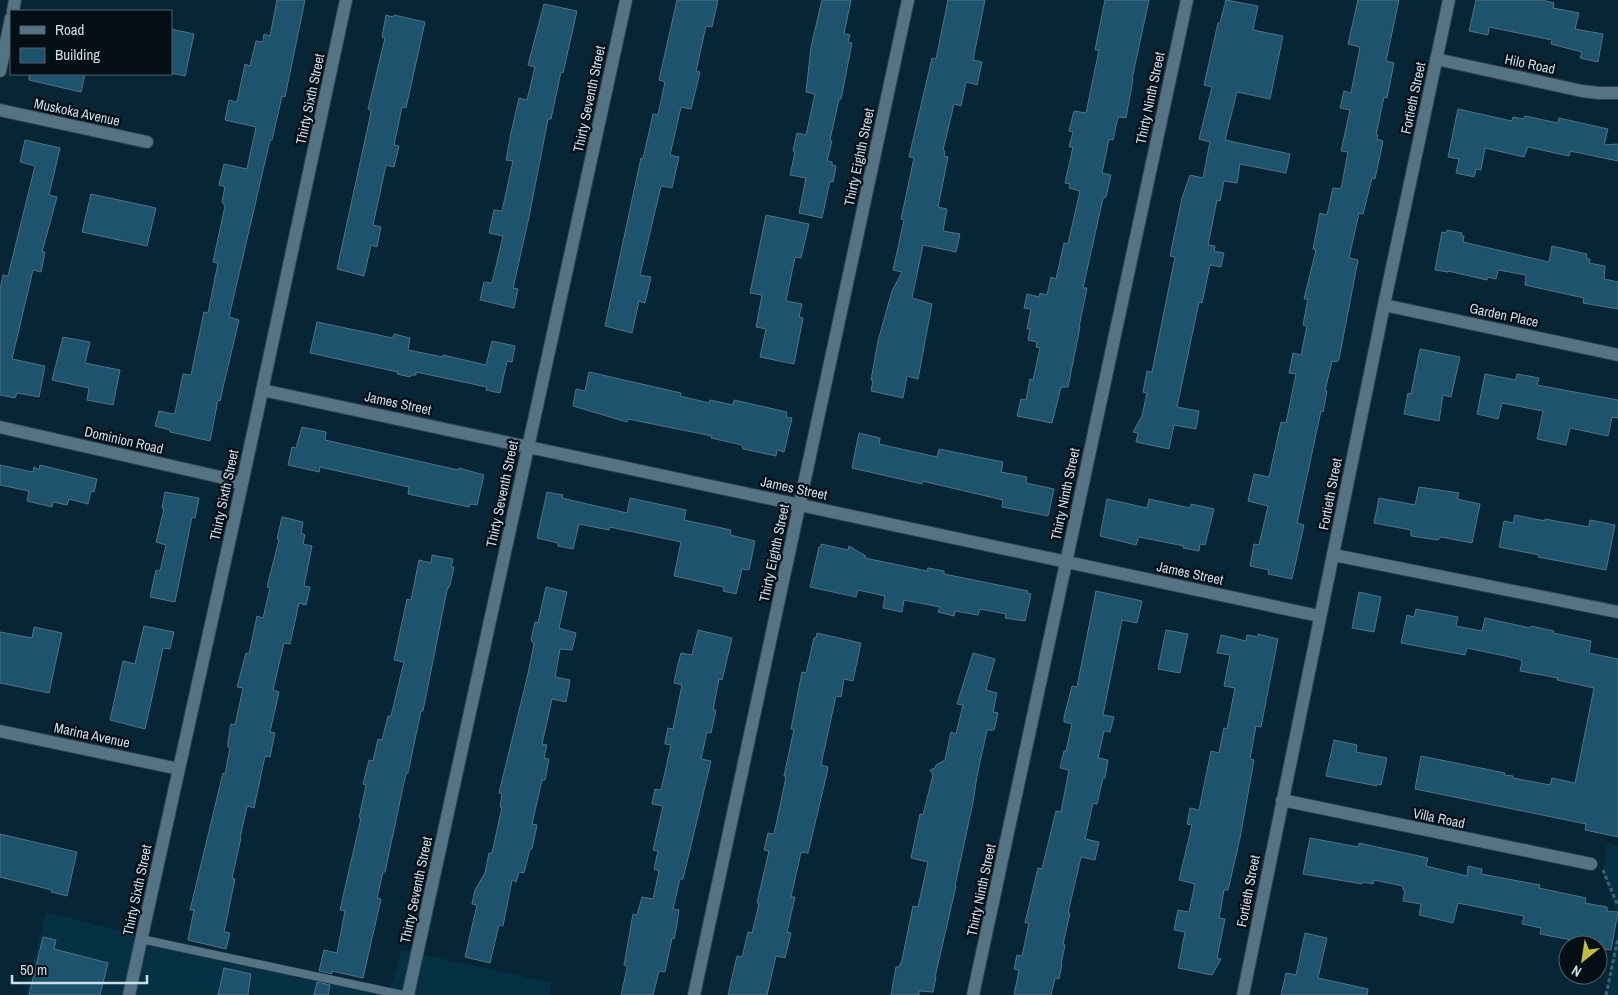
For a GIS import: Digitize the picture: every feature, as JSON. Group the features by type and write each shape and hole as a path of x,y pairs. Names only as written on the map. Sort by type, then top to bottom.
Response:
{"street":[{"name":"Thirty Sixth Street","path":"129,995 242,484 346,0"},
{"name":"Thirty Seventh Street","path":"408,995 626,0"},
{"name":"Thirty Eighth Street","path":"694,995 908,0"},
{"name":"Thirty Ninth Street","path":"974,995 1187,0"},
{"name":"Fortieth Street","path":"1242,995 1319,616 1334,555 1384,305 1449,0"},
{"path":"0,71 10,23"},
{"name":"Hilo Road","path":"1436,59 1582,91 1618,93"},
{"name":"Muskoka Avenue","path":"0,110 147,142"},
{"name":"Garden Place","path":"1384,305 1618,355"},
{"name":"James Street","path":"262,390 1319,616"},
{"name":"Dominion Road","path":"0,428 220,477 242,484"},
{"path":"1334,555 1618,612"},
{"name":"Marina Avenue","path":"0,731 178,769"},
{"name":"Villa Road","path":"1282,800 1596,865"}],"lane":[{"path":"142,939 403,995"}],"path":[{"path":"1596,865 1618,906"},
{"path":"1606,995 1618,938"}],"shaded area":[{"path":"1607,843 1618,846 1618,916 1603,876"},
{"path":"46,912 159,940 390,989 402,950 552,983 549,995 25,995"},
{"path":"1618,926 1618,995 1606,995"}],"building":[{"path":"277,0 305,0 285,97 282,96 272,140 270,140 229,317 239,320 220,401 218,400 210,441 170,432 170,430 155,426 159,411 175,413 183,374 191,375 204,312 208,313 218,263 213,262 225,206 222,202 225,187 219,185 224,164 247,169 256,127 225,120 229,100 237,102 245,64 250,66 256,41 263,42 264,34 270,36"},
{"path":"677,0 718,0 712,27 706,26 696,71 700,72 691,109 681,107 670,155 679,157 672,188 661,186 640,275 651,277 645,303 639,301 632,333 605,326 641,158 643,159 653,114 658,115 665,82 659,80"},
{"path":"822,0 851,0 844,34 850,35 848,42 852,43 841,99 839,99 830,140 832,141 827,161 832,162 832,165 836,166 833,182 830,181 822,218 799,213 806,178 790,175 797,133 806,135 815,94 806,92 811,47"},
{"path":"948,0 985,0 973,60 982,62 977,85 966,82 961,106 954,104 943,150 945,151 944,156 948,157 938,207 947,209 943,231 960,234 956,252 923,245 912,298 932,304 918,379 907,376 903,398 871,391 873,380 871,380 878,341 892,291 902,272 893,270 904,220 901,219 914,158 909,157 932,58 936,59"},
{"path":"1105,0 1149,0 1132,79 1126,118 1118,117 1113,140 1109,139 1102,173 1111,175 1106,197 1103,198 1083,288 1087,288 1068,387 1061,387 1052,423 1017,416 1021,399 1026,400 1030,379 1033,380 1040,348 1036,347 1037,342 1028,340 1030,329 1027,329 1031,309 1024,308 1027,294 1039,297 1040,293 1047,295 1051,277 1056,279 1064,243 1068,244 1080,191 1069,188 1070,184 1065,183 1073,147 1069,147 1073,132 1069,131 1074,111 1086,113 1099,50 1095,50"},
{"path":"1226,0 1258,6 1253,30 1283,36 1270,99 1237,92 1225,140 1290,154 1286,173 1240,164 1237,183 1224,181 1220,201 1217,200 1208,245 1215,246 1214,251 1224,253 1221,267 1210,265 1202,303 1199,302 1177,407 1199,411 1196,429 1174,425 1169,449 1136,442 1138,433 1133,432 1142,416 1147,393 1143,392 1147,371 1152,372 1175,257 1170,256 1182,198 1190,175 1203,178 1210,142 1199,139 1212,87 1204,85 1218,23 1220,23"},
{"path":"1358,0 1399,0 1386,61 1394,63 1387,98 1384,97 1376,135 1378,135 1377,139 1383,141 1375,179 1372,178 1363,214 1359,213 1349,258 1358,260 1339,359 1337,362 1332,361 1325,391 1327,391 1323,412 1321,411 1297,523 1304,525 1292,579 1268,574 1269,570 1250,566 1254,544 1259,545 1268,506 1248,501 1254,474 1269,477 1281,422 1286,423 1296,374 1289,373 1293,353 1301,355 1307,326 1303,325 1308,299 1304,299 1316,250 1313,249 1320,213 1327,215 1333,188 1341,189 1348,152 1341,151 1350,110 1340,108 1344,91 1351,93 1360,47 1348,44"},
{"path":"1476,0 1542,0 1554,3 1553,8 1579,13 1575,29 1603,34 1598,62 1580,58 1582,52 1551,44 1552,40 1489,27 1488,35 1469,31"},
{"path":"544,4 577,11 551,119 548,119 513,288 518,289 514,308 480,300 484,282 492,283 503,236 489,233 494,210 502,211 513,161 506,160 511,133 519,98 527,100 535,67 528,65"},
{"path":"386,15 425,22 406,108 402,107 394,145 399,146 394,167 386,165 373,225 381,227 377,247 371,245 364,276 337,269 370,117 371,110 368,109 385,38 382,37"},
{"path":"172,29 194,34 185,76 172,73"},
{"path":"29,75 85,75 81,92 29,80"},
{"path":"1458,109 1512,121 1513,117 1524,119 1525,116 1558,123 1559,118 1608,129 1604,145 1618,144 1618,161 1570,151 1569,156 1528,147 1524,157 1485,148 1481,170 1476,169 1474,177 1456,173 1459,159 1448,157"},
{"path":"25,140 60,148 49,195 57,197 42,252 45,252 41,272 33,270 12,359 45,366 39,397 17,393 15,398 0,395 0,290 3,275 8,276 35,166 20,162"},
{"path":"91,194 156,208 147,246 82,232"},
{"path":"766,215 809,224 801,258 795,257 786,301 802,304 799,317 803,318 794,364 760,357 766,329 756,327 762,295 750,293"},
{"path":"1447,230 1462,233 1461,236 1464,236 1463,242 1549,262 1552,246 1587,254 1586,258 1590,259 1589,263 1605,266 1604,279 1618,282 1618,309 1583,303 1584,298 1525,285 1526,275 1498,270 1496,279 1487,277 1487,280 1435,270 1442,232 1446,233"},
{"path":"317,322 393,338 394,334 410,338 408,350 443,357 443,355 486,365 492,341 515,346 512,362 507,361 500,393 486,390 487,387 416,372 416,375 410,377 397,374 398,372 310,353"},
{"path":"63,337 90,342 85,363 120,370 113,405 87,400 89,388 52,380"},
{"path":"1420,349 1460,357 1451,397 1443,395 1439,421 1404,414 1408,393 1411,394"},
{"path":"589,372 681,393 680,396 709,403 710,400 733,405 734,400 787,412 786,417 792,418 784,452 777,450 776,456 743,449 742,445 711,438 712,436 628,419 627,422 573,406 576,389 585,391"},
{"path":"1485,374 1516,380 1517,374 1539,378 1537,385 1618,400 1618,418 1612,417 1608,436 1570,428 1566,445 1537,439 1543,411 1502,403 1498,419 1477,414"},
{"path":"302,427 326,432 325,440 484,475 477,505 470,504 469,507 408,494 409,487 320,467 319,472 288,465 292,447 296,448"},
{"path":"859,433 880,438 879,444 937,457 939,449 1003,462 1001,472 1027,477 1026,483 1054,489 1048,516 1002,507 1003,500 922,481 922,484 852,468"},
{"path":"0,465 33,472 34,467 39,470 40,465 97,479 94,492 91,491 88,504 69,499 67,505 53,502 52,507 27,501 29,491 0,485"},
{"path":"1419,487 1459,493 1457,499 1480,504 1472,543 1441,537 1438,540 1411,536 1411,530 1374,523 1379,498 1415,505"},
{"path":"165,492 199,498 195,518 192,517 175,602 150,597 156,570 160,571 166,545 156,542 164,509 162,508"},
{"path":"547,492 563,495 562,498 627,513 630,498 686,510 684,520 731,530 730,535 755,541 749,570 742,569 736,594 723,591 724,587 674,576 681,542 610,527 609,530 579,524 573,549 558,546 558,543 537,538"},
{"path":"1107,499 1147,508 1149,499 1190,508 1191,504 1214,509 1205,545 1200,544 1199,551 1139,537 1136,545 1100,536"},
{"path":"1515,515 1589,527 1590,520 1615,525 1606,570 1538,557 1539,555 1499,547 1504,521 1513,523"},
{"path":"282,517 303,522 301,533 305,535 303,544 312,546 304,586 310,587 306,605 299,603 290,644 284,643 273,690 279,692 270,732 275,733 270,757 265,756 254,808 247,806 232,878 235,879 224,932 230,933 226,949 188,940 194,910 190,910 223,773 225,774 230,748 228,747 228,741 231,724 235,725 243,688 237,687 246,653 249,654 257,616 263,618 270,588 267,587 279,540 277,539"},
{"path":"821,544 848,550 849,546 866,556 865,558 927,571 928,568 944,571 944,574 1028,591 1027,593 1031,594 1025,621 1005,618 1006,614 980,609 978,615 955,611 954,616 938,612 940,607 904,600 902,612 883,608 885,596 858,590 856,597 810,587"},
{"path":"432,555 453,559 451,567 454,567 447,590 423,711 421,711 385,872 383,872 377,898 381,899 363,978 332,971 332,974 319,971 324,950 337,953 345,911 340,910 361,818 359,818 366,785 363,784 369,760 373,761 378,739 382,740 388,716 391,716 404,662 394,660 407,599 411,600 419,560 431,563"},
{"path":"546,587 567,592 559,628 576,633 572,650 560,649 555,677 570,680 566,702 552,699 542,744 547,745 544,758 549,759 532,824 537,825 532,849 530,849 524,873 519,872 516,882 512,880 503,926 499,925 490,963 465,957 477,905 472,904 475,890 485,873 489,853 492,853 502,807 500,807 502,794 499,793 527,678 534,644 531,640 535,622 538,623"},
{"path":"1096,591 1142,601 1137,623 1122,620 1103,715 1114,717 1110,732 1104,731 1098,758 1108,760 1097,804 1093,803 1085,839 1099,842 1095,860 1081,857 1068,913 1070,913 1063,944 1065,945 1059,979 1055,978 1051,995 1014,995 1019,970 1014,969 1017,955 1022,956 1029,923 1025,923 1038,868 1042,869 1056,811 1061,812 1069,770 1060,768 1072,724 1064,722 1064,717 1072,686 1077,687"},
{"path":"1359,592 1381,597 1374,632 1352,628"},
{"path":"1416,609 1458,617 1456,626 1482,631 1485,618 1554,631 1553,633 1591,641 1589,653 1618,659 1618,837 1585,830 1586,824 1415,789 1421,756 1505,773 1504,775 1513,776 1513,778 1550,785 1552,778 1575,783 1594,688 1557,680 1558,678 1520,671 1522,661 1519,659 1467,648 1465,655 1401,643 1407,615 1414,617"},
{"path":"144,626 174,632 170,649 163,648 145,729 110,720 123,661 135,664"},
{"path":"34,627 62,633 49,693 0,683 0,632 32,638"},
{"path":"698,630 732,638 722,680 719,679 713,710 716,710 711,733 707,732 701,759 711,761 683,879 680,879 673,909 679,910 674,939 672,938 665,972 659,971 653,995 621,995 627,968 624,965 633,914 637,915 642,897 653,899 659,871 654,869 658,851 653,850 663,806 652,804 655,789 661,790 671,745 665,744 665,742 668,728 673,729 682,685 674,683 678,664 681,653 692,655"},
{"path":"1166,630 1188,634 1180,673 1158,669"},
{"path":"817,633 861,643 853,681 844,679 841,697 836,696 821,765 828,767 827,773 808,853 801,852 791,897 795,897 787,932 791,933 785,958 776,956 767,995 728,995 737,956 742,957 748,932 752,933 769,851 764,850 768,833 774,834 784,787 786,776 784,776 794,729 791,729 802,672 806,673 814,638 816,638"},
{"path":"1258,634 1278,639 1261,727 1256,726 1250,759 1254,760 1240,838 1228,890 1224,890 1219,918 1225,919 1217,958 1221,959 1212,975 1178,968 1185,932 1174,930 1178,910 1189,912 1195,884 1179,880 1192,825 1187,824 1190,808 1199,810 1211,751 1219,753 1224,728 1227,729 1235,688 1224,686 1230,655 1217,653 1221,635 1246,641 1247,635 1258,637"},
{"path":"973,653 995,659 986,690 997,693 993,712 998,713 994,730 987,730 933,992 919,991 919,995 891,995 896,967 899,967 902,960 913,906 918,907 928,862 911,858 920,814 923,815 933,775 930,770 945,760 951,732 956,734 963,705 957,704"},
{"path":"1334,740 1357,745 1356,752 1387,758 1381,785 1377,784 1377,786 1326,776"},
{"path":"0,834 77,852 67,896 51,892 52,890 0,877"},
{"path":"1310,838 1358,847 1359,843 1428,858 1426,866 1467,876 1468,866 1482,869 1481,874 1540,885 1539,888 1586,898 1585,903 1607,907 1607,911 1618,912 1611,950 1608,950 1608,935 1558,935 1558,937 1540,934 1541,928 1522,924 1524,916 1458,903 1453,923 1419,915 1421,904 1403,901 1405,891 1403,886 1374,880 1373,884 1363,882 1362,884 1303,874"},
{"path":"1305,933 1327,938 1318,978 1368,989 1367,995 1281,995 1286,973 1296,975"},
{"path":"43,937 56,940 54,949 108,963 100,995 29,995"},
{"path":"224,968 251,974 248,995 218,995"},
{"path":"317,982 330,985 328,995 314,995"}]}
